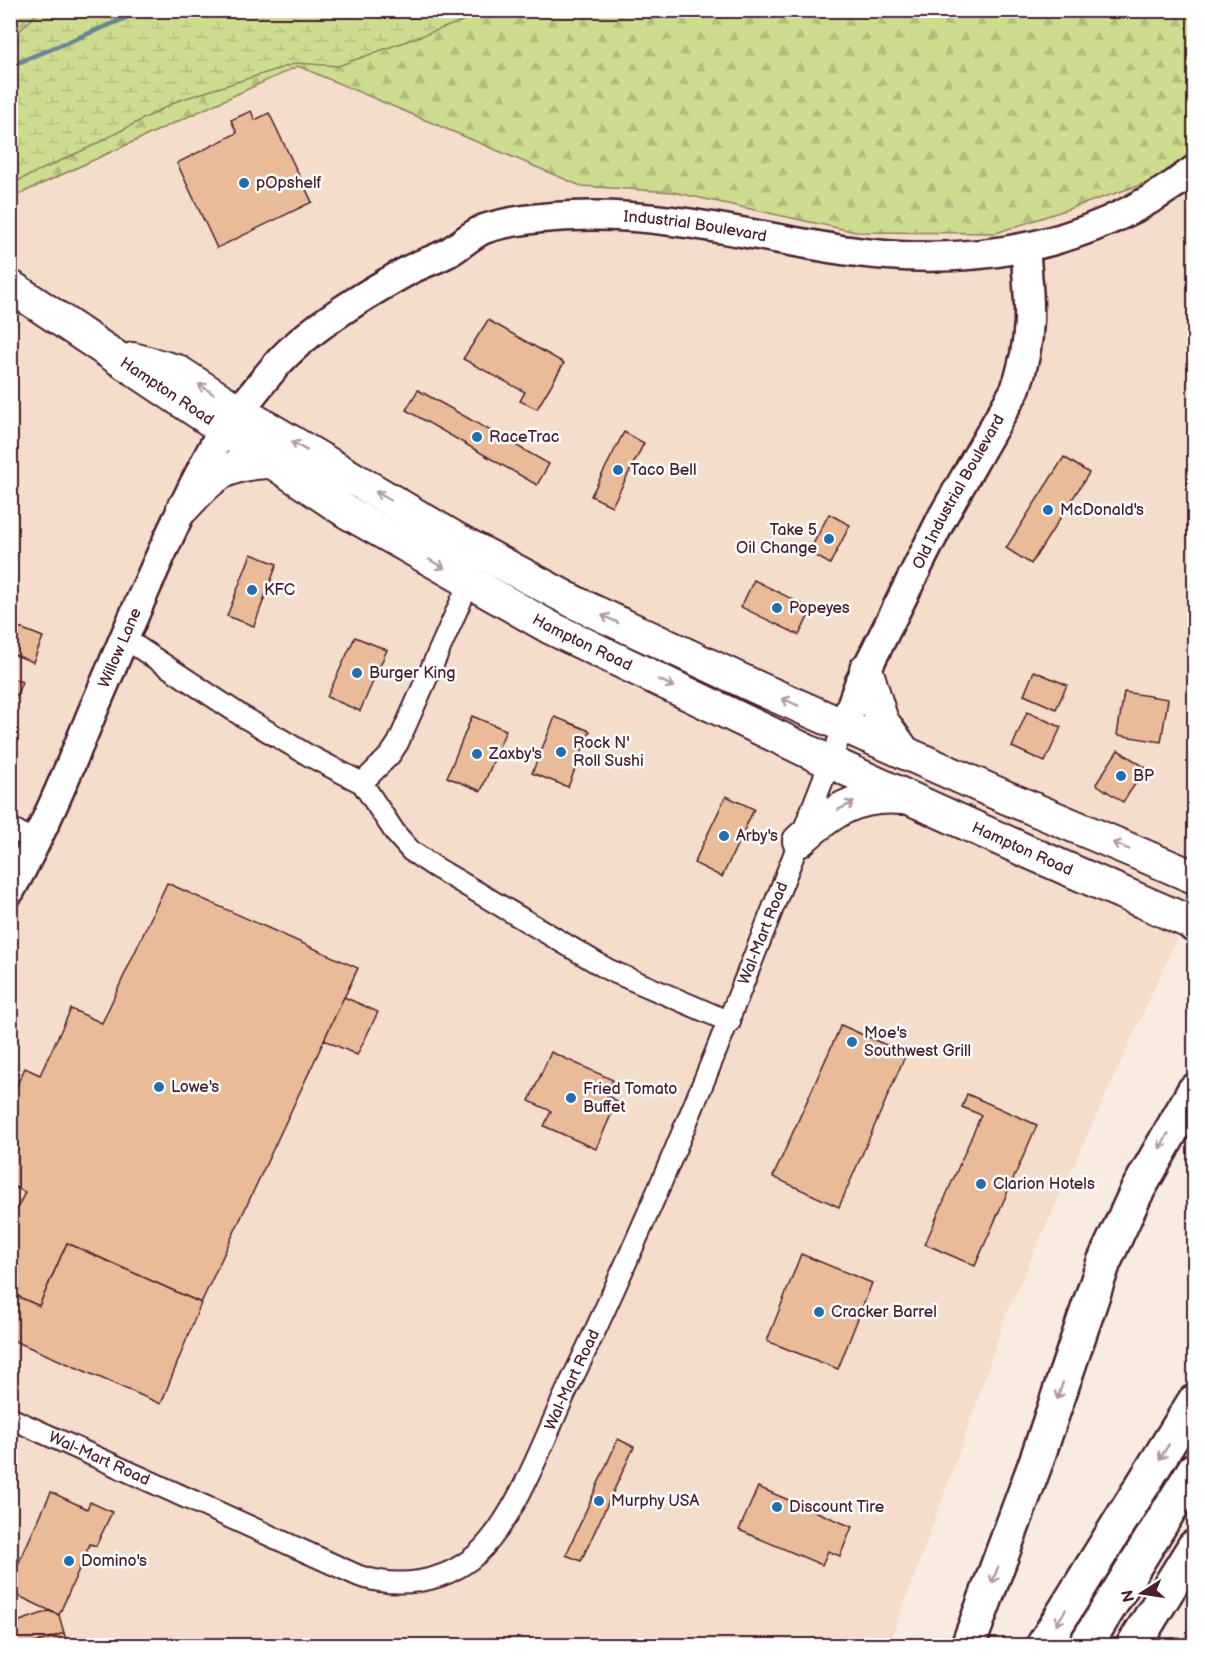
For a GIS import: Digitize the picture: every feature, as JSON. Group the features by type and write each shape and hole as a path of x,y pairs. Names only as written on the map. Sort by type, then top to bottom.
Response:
{"highway":[{"path":"969,1646 1036,1462 1104,1262 1136,1192 1194,1091"},
{"path":"1043,1646 1194,1402"},
{"path":"1085,1646 1194,1470"},
{"path":"1133,1646 1194,1548"}],"main road":[{"name":"Hampton Road","path":"10,286 112,354 232,416 559,594 673,650 1194,877"},
{"name":"Hampton Road","path":"112,354 177,371 232,416 272,462 347,512 551,628 830,762 1194,924"},
{"path":"183,508 215,474 251,463 272,462"},
{"path":"866,669 882,721 905,753"},
{"path":"800,841 829,816 844,806 862,799 887,797 912,799"}],"street":[{"name":"Industrial Boulevard","path":"232,416 280,361 319,327 412,269 449,252 483,230 572,216 653,219 844,250 923,256 976,255 1024,248 1093,229 1134,211 1194,170"},
{"name":"Old Industrial Boulevard","path":"844,726 866,669 953,496 1015,390 1023,370 1030,329 1024,248"},
{"name":"Willow Lane","path":"10,891 37,843 124,638 183,508 232,416"},
{"path":"362,783 390,755 398,742 470,583"},
{"path":"124,638 242,716 362,783 396,834 411,850 435,867 609,970 730,1022"},
{"name":"Wal-Mart Road","path":"10,1418 359,1576 381,1583 417,1582 459,1567 477,1554 509,1513 588,1347 730,1022 844,726"},
{"path":"10,827 37,843"}],"shaded area":[{"path":"298,66 581,186 673,192 856,232 1194,160 1194,901 1006,1314 967,1431 889,1645 11,1645 10,198"}],"green space":[{"path":"10,11 1194,11 1194,160 1179,172 996,233 856,232 673,192 581,186 298,66 11,198"},
{"path":"40,11 490,11 338,66 297,63 177,101 92,146 11,184 11,39"}],"building":[{"name":"pOpshelf","path":"251,111 255,120 269,113 312,202 217,248 177,163 237,133 231,120"},
{"path":"488,320 564,363 537,409 520,401 525,392 463,359"},
{"name":"RaceTrac","path":"418,390 549,464 537,485 406,410"},
{"name":"Taco Bell","path":"624,432 644,443 612,506 591,496"},
{"name":"McDonald's","path":"1064,457 1089,473 1031,564 1006,548"},
{"name":"Take 5 Oil Change","path":"829,514 850,525 830,564 809,552"},
{"name":"KFC","path":"251,554 277,564 254,626 227,616"},
{"name":"Popeyes","path":"754,580 812,609 799,635 741,607"},
{"path":"10,624 43,637 33,662 10,653"},
{"name":"Burger King","path":"355,637 387,650 360,711 327,697"},
{"path":"1034,671 1067,685 1056,709 1024,695"},
{"path":"10,677 22,682 10,712"},
{"path":"1124,692 1168,699 1161,742 1117,735"},
{"path":"1027,712 1061,727 1045,762 1012,747"},
{"name":"Zaxby's","path":"472,716 506,730 481,791 447,777"},
{"name":"Rock N' Roll Sushi","path":"555,717 590,731 568,787 532,773"},
{"name":"BP","path":"1118,750 1146,768 1123,802 1096,784"},
{"name":"Arby's","path":"726,796 754,809 722,877 694,863"},
{"name":"Lowe's","path":"167,883 358,968 201,1303 67,1243 39,1306 10,1293 10,1224 25,1192 10,1185 10,1100 25,1068 40,1075 71,1009 102,1023"},
{"path":"344,997 378,1012 357,1055 324,1040"},
{"path":"841,1025 906,1054 839,1207 773,1177"},
{"name":"Fried Tomato Buffet","path":"551,1052 613,1080 606,1095 617,1101 596,1149 544,1126 551,1111 529,1101"},
{"name":"Clarion Hotels","path":"967,1094 1037,1125 975,1266 925,1244 981,1115 962,1107"},
{"path":"67,1243 201,1303 161,1404 10,1339 10,1293 39,1306"},
{"name":"Cracker Barrel","path":"801,1254 872,1283 838,1369 767,1341"},
{"name":"Murphy USA","path":"618,1439 634,1447 581,1561 566,1555"},
{"name":"Discount Tire","path":"758,1487 852,1527 840,1556 828,1551 822,1565 739,1530"},
{"path":"51,1492 87,1509 90,1502 112,1512 96,1546 90,1544 59,1615 10,1592 10,1582"},
{"path":"49,1611 59,1615 64,1633 27,1646 18,1646 11,1624"},
{"path":"64,1633 68,1646 27,1646"}],"waterway":[{"path":"10,66 145,10"}],"place":[{"name":"pOpshelf","path":"244,183"},
{"name":"RaceTrac","path":"477,437"},
{"name":"Taco Bell","path":"618,470"},
{"name":"McDonald's","path":"1048,510"},
{"name":"Take 5 Oil Change","path":"829,539"},
{"name":"KFC","path":"252,590"},
{"name":"Popeyes","path":"777,608"},
{"name":"Burger King","path":"357,673"},
{"name":"Rock N' Roll Sushi","path":"561,752"},
{"name":"Zaxby's","path":"477,754"},
{"name":"BP","path":"1121,776"},
{"name":"Arby's","path":"724,836"},
{"name":"Moe's Southwest Grill","path":"852,1042"},
{"name":"Lowe's","path":"159,1087"},
{"name":"Fried Tomato Buffet","path":"571,1098"},
{"name":"Clarion Hotels","path":"981,1184"},
{"name":"Cracker Barrel","path":"819,1312"},
{"name":"Murphy USA","path":"599,1501"},
{"name":"Discount Tire","path":"777,1507"},
{"name":"Domino's","path":"69,1561"}]}
